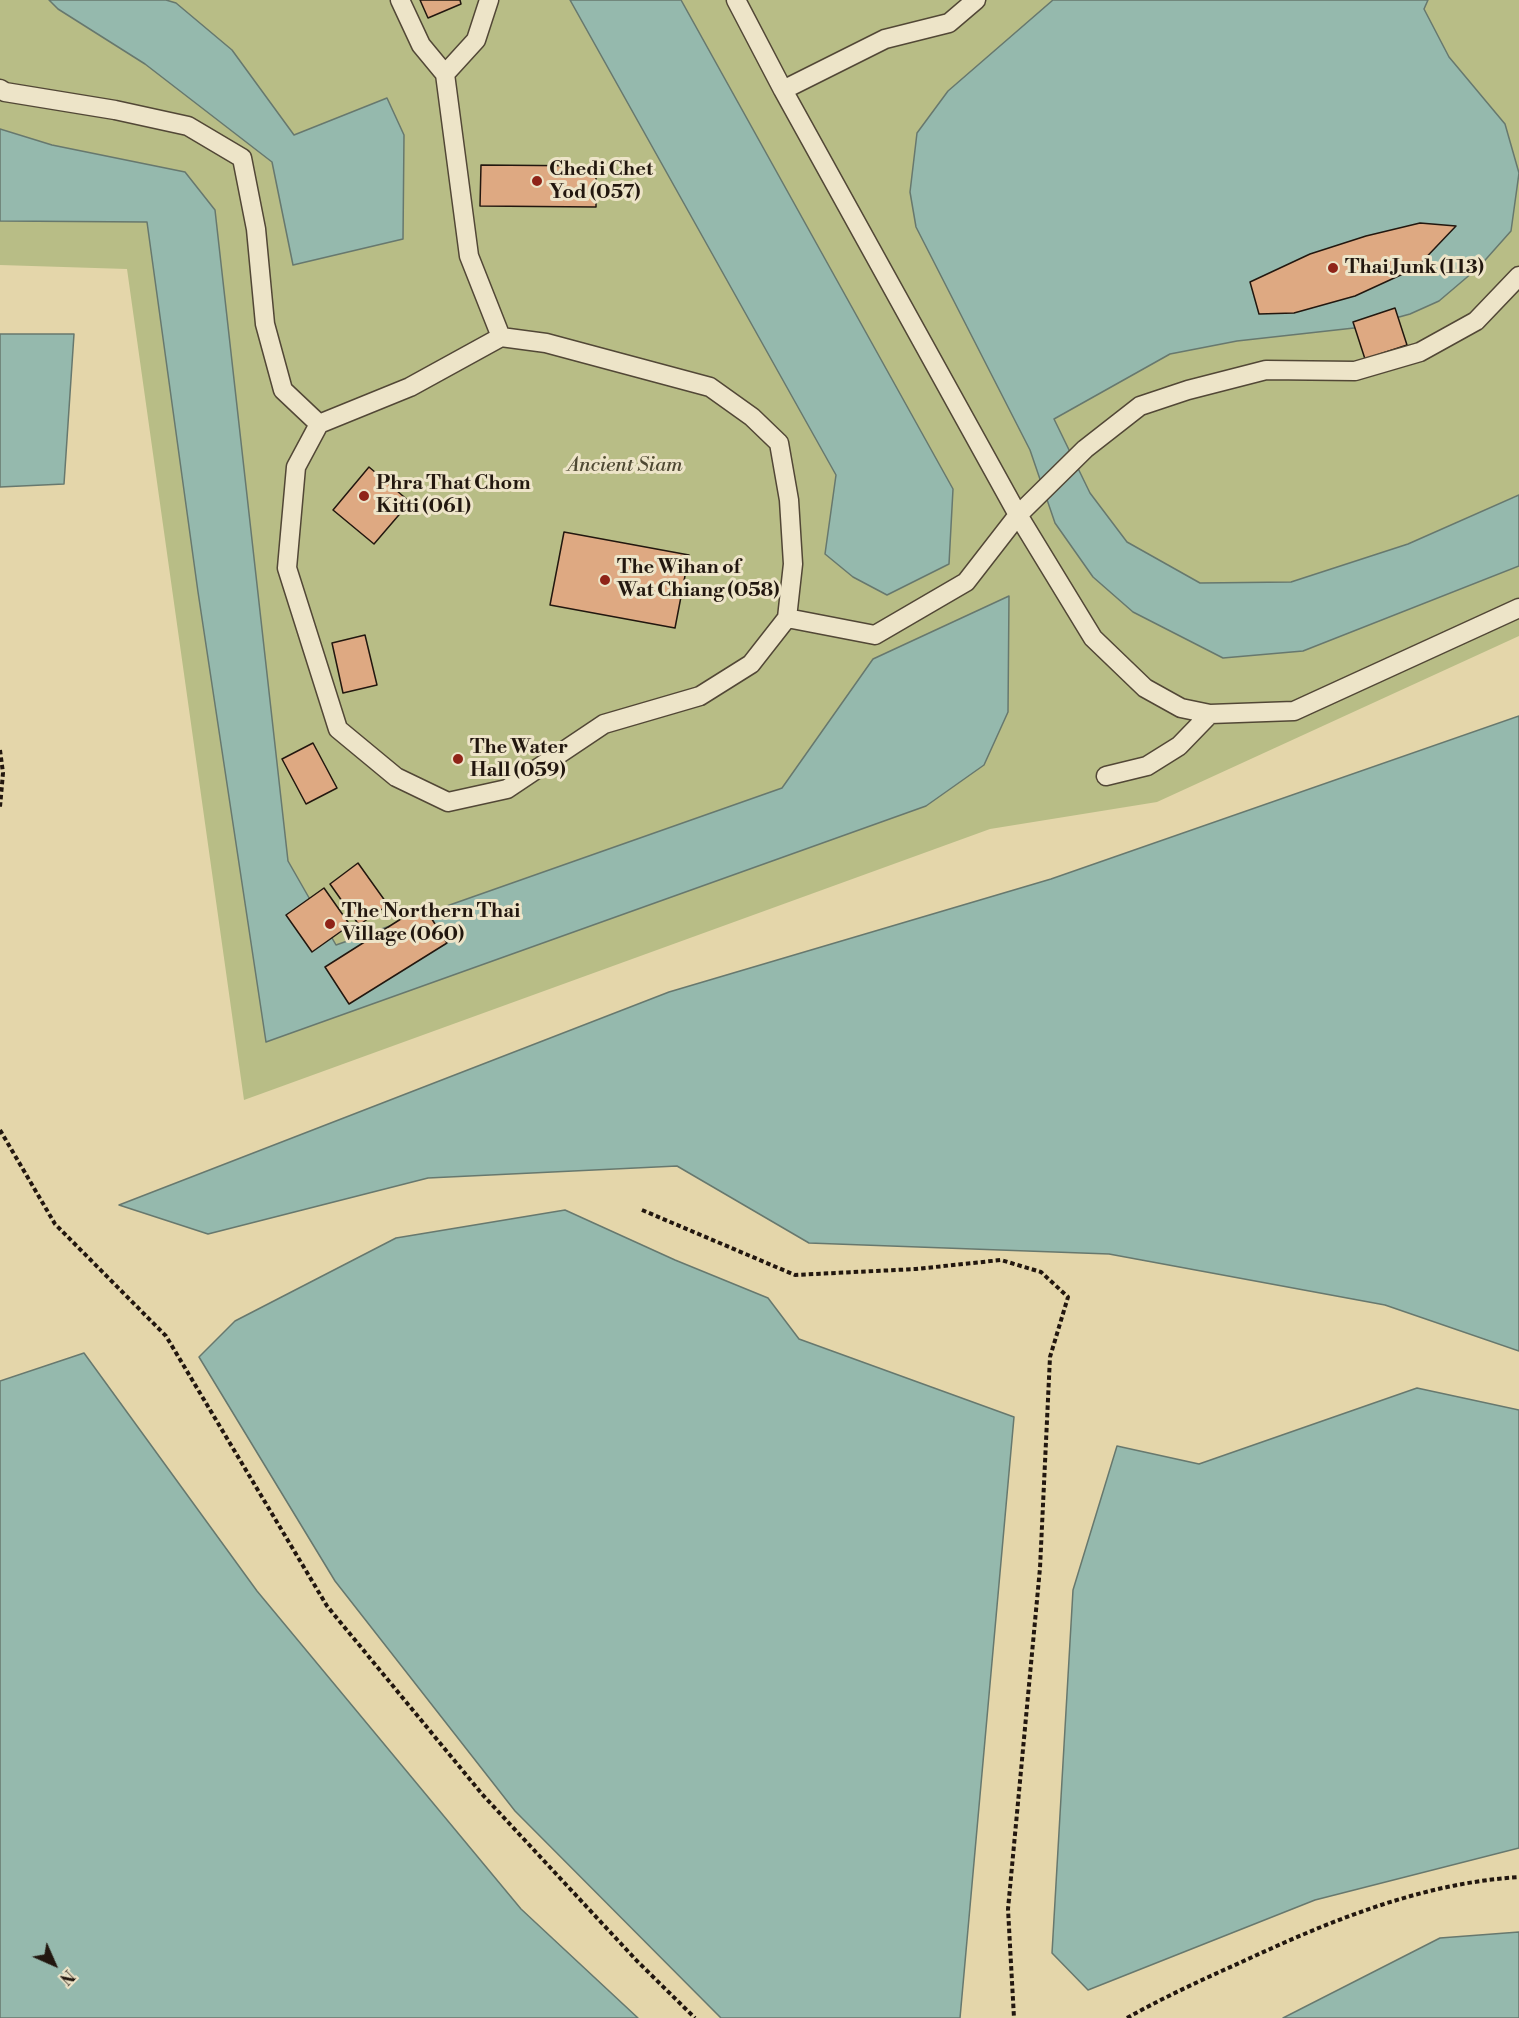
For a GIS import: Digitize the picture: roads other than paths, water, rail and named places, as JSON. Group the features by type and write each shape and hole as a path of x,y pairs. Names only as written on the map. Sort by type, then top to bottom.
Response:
{"lane":[{"path":"400,0 421,45 445,74 469,256 501,337"},
{"path":"445,74 476,40 489,0"},
{"path":"736,0 783,90 1018,515 1093,638 1145,688 1180,708 1210,714 1294,711 1519,608"},
{"path":"783,90 885,39 949,23 976,0"},
{"path":"0,89 5,92 115,110 188,126 242,158 256,229 266,324 284,390 319,424"},
{"path":"787,618 875,635 966,582 1018,515 1085,448 1140,406 1188,390 1266,370 1355,371 1420,352 1476,321 1519,276"},
{"path":"501,337 546,343 710,387 759,423 779,443 789,500 793,564 787,618 751,664 700,696 604,724 507,789 448,802 396,777 338,729 287,568 296,467 319,424 410,387 501,337"},
{"path":"1106,776 1147,766 1179,746 1210,714"}],"water":[{"path":"49,0 166,0 176,3 232,50 294,135 387,98 404,135 403,239 293,265 272,162 145,64 58,9"},
{"path":"570,0 681,0 953,489 949,564 887,595 853,577 825,554 836,475"},
{"path":"1053,0 1428,0 1424,9 1449,57 1505,124 1519,173 1511,231 1479,267 1439,301 1410,314 1363,327 1237,341 1170,354 1054,419 1090,493 1127,542 1200,583 1291,582 1408,544 1519,495 1519,566 1303,651 1223,658 1133,612 1093,577 1055,523 1030,450 916,227 910,192 917,133 948,91"},
{"path":"0,129 52,145 185,172 215,210 288,861 336,945 782,788 873,659 1009,596 1008,712 984,765 926,806 266,1042 198,592 147,222 0,221"},
{"path":"0,334 74,334 64,484 0,487"},
{"path":"1519,716 1519,1351 1385,1305 1109,1254 809,1243 677,1166 428,1178 208,1234 119,1205 669,992 1051,879"},
{"path":"565,1210 675,1260 768,1298 799,1339 1014,1417 960,2018 721,2018 515,1811 335,1581 199,1357 235,1321 396,1238"},
{"path":"84,1353 257,1591 521,1909 638,2018 0,2018 0,1381"},
{"path":"1417,1388 1519,1410 1519,1848 1315,1900 1088,1990 1052,1953 1073,1590 1117,1446 1199,1464"},
{"path":"1519,1932 1519,2018 1283,2018 1440,1938"}],"place":[{"name":"Chedi Chet Yod (057)","path":"537,181"},
{"name":"Thai Junk (113)","path":"1333,268"},
{"name":"Phra That Chom Kitti (061)","path":"364,496"},
{"name":"The Wihan of Wat Chiang (058)","path":"605,580"},
{"name":"The Water Hall (059)","path":"458,759"},
{"name":"The Northern Thai Village (060)","path":"330,924"}],"park label":[{"name":"Ancient Siam","path":"625,466"}]}
